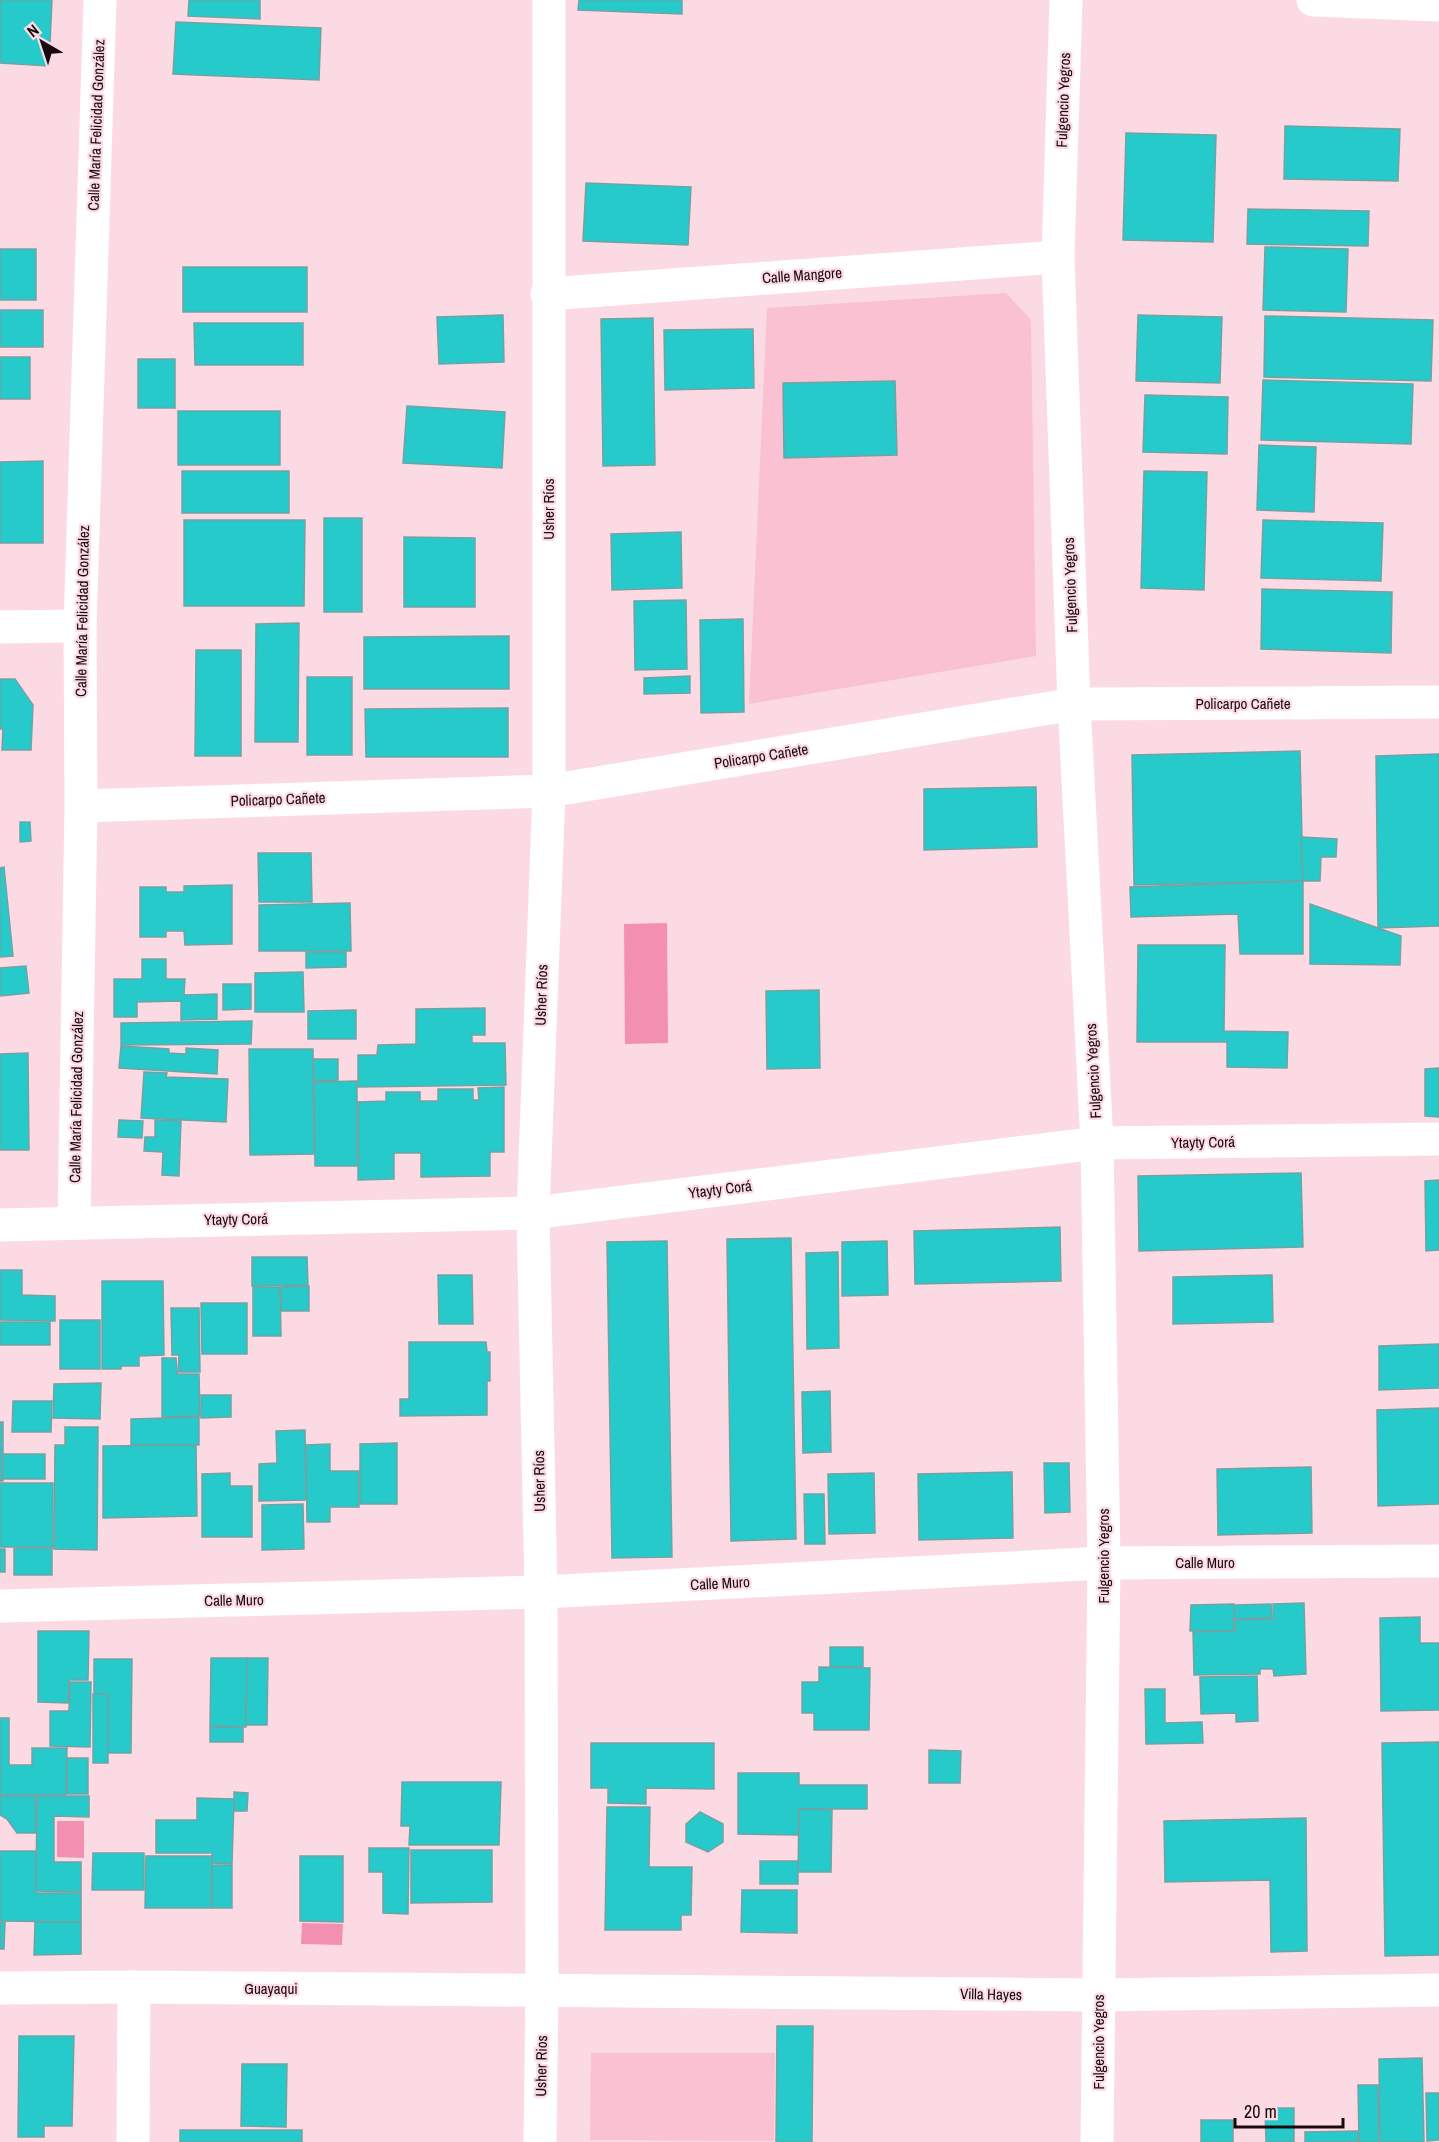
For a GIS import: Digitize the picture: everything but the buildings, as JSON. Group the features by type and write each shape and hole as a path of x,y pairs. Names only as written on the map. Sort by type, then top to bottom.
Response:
{"street":[{"name":"Calle María Felicidad González","path":"74,1222 81,806 80,626 100,0"},
{"name":"Usher Ríos","path":"542,1990 541,1592 533,1213 549,791 547,294 549,0"},
{"name":"Fulgencio Yegros","path":"1066,0 1058,257 1074,704 1097,1143 1104,1563 1097,2142"},
{"path":"1313,0 1439,5"},
{"name":"Calle Mangore","path":"547,294 1058,257"},
{"path":"0,627 80,626"},
{"name":"Policarpo Cañete","path":"81,806 549,791 1074,704 1439,702"},
{"name":"Ytayty Corá","path":"0,1225 533,1213 1097,1143 1439,1139"},
{"name":"Calle Muro","path":"0,1606 541,1592 1104,1563 1439,1561"},
{"path":"133,2142 134,1987"},
{"name":"Guayaqui","path":"0,1988 542,1990"},
{"name":"Villa Hayes","path":"542,1990 1098,1995 1439,1990"},
{"name":"Usher Rios","path":"540,2142 542,1990"}],"shaded area":[{"path":"1006,293 1031,320 1036,656 749,704 767,308"},
{"path":"667,923 668,1043 625,1044 624,924"},
{"path":"57,1821 84,1821 84,1858 57,1857"},
{"path":"302,1923 343,1924 342,1945 301,1944"},
{"path":"591,2053 775,2053 774,2141 590,2140"}]}
